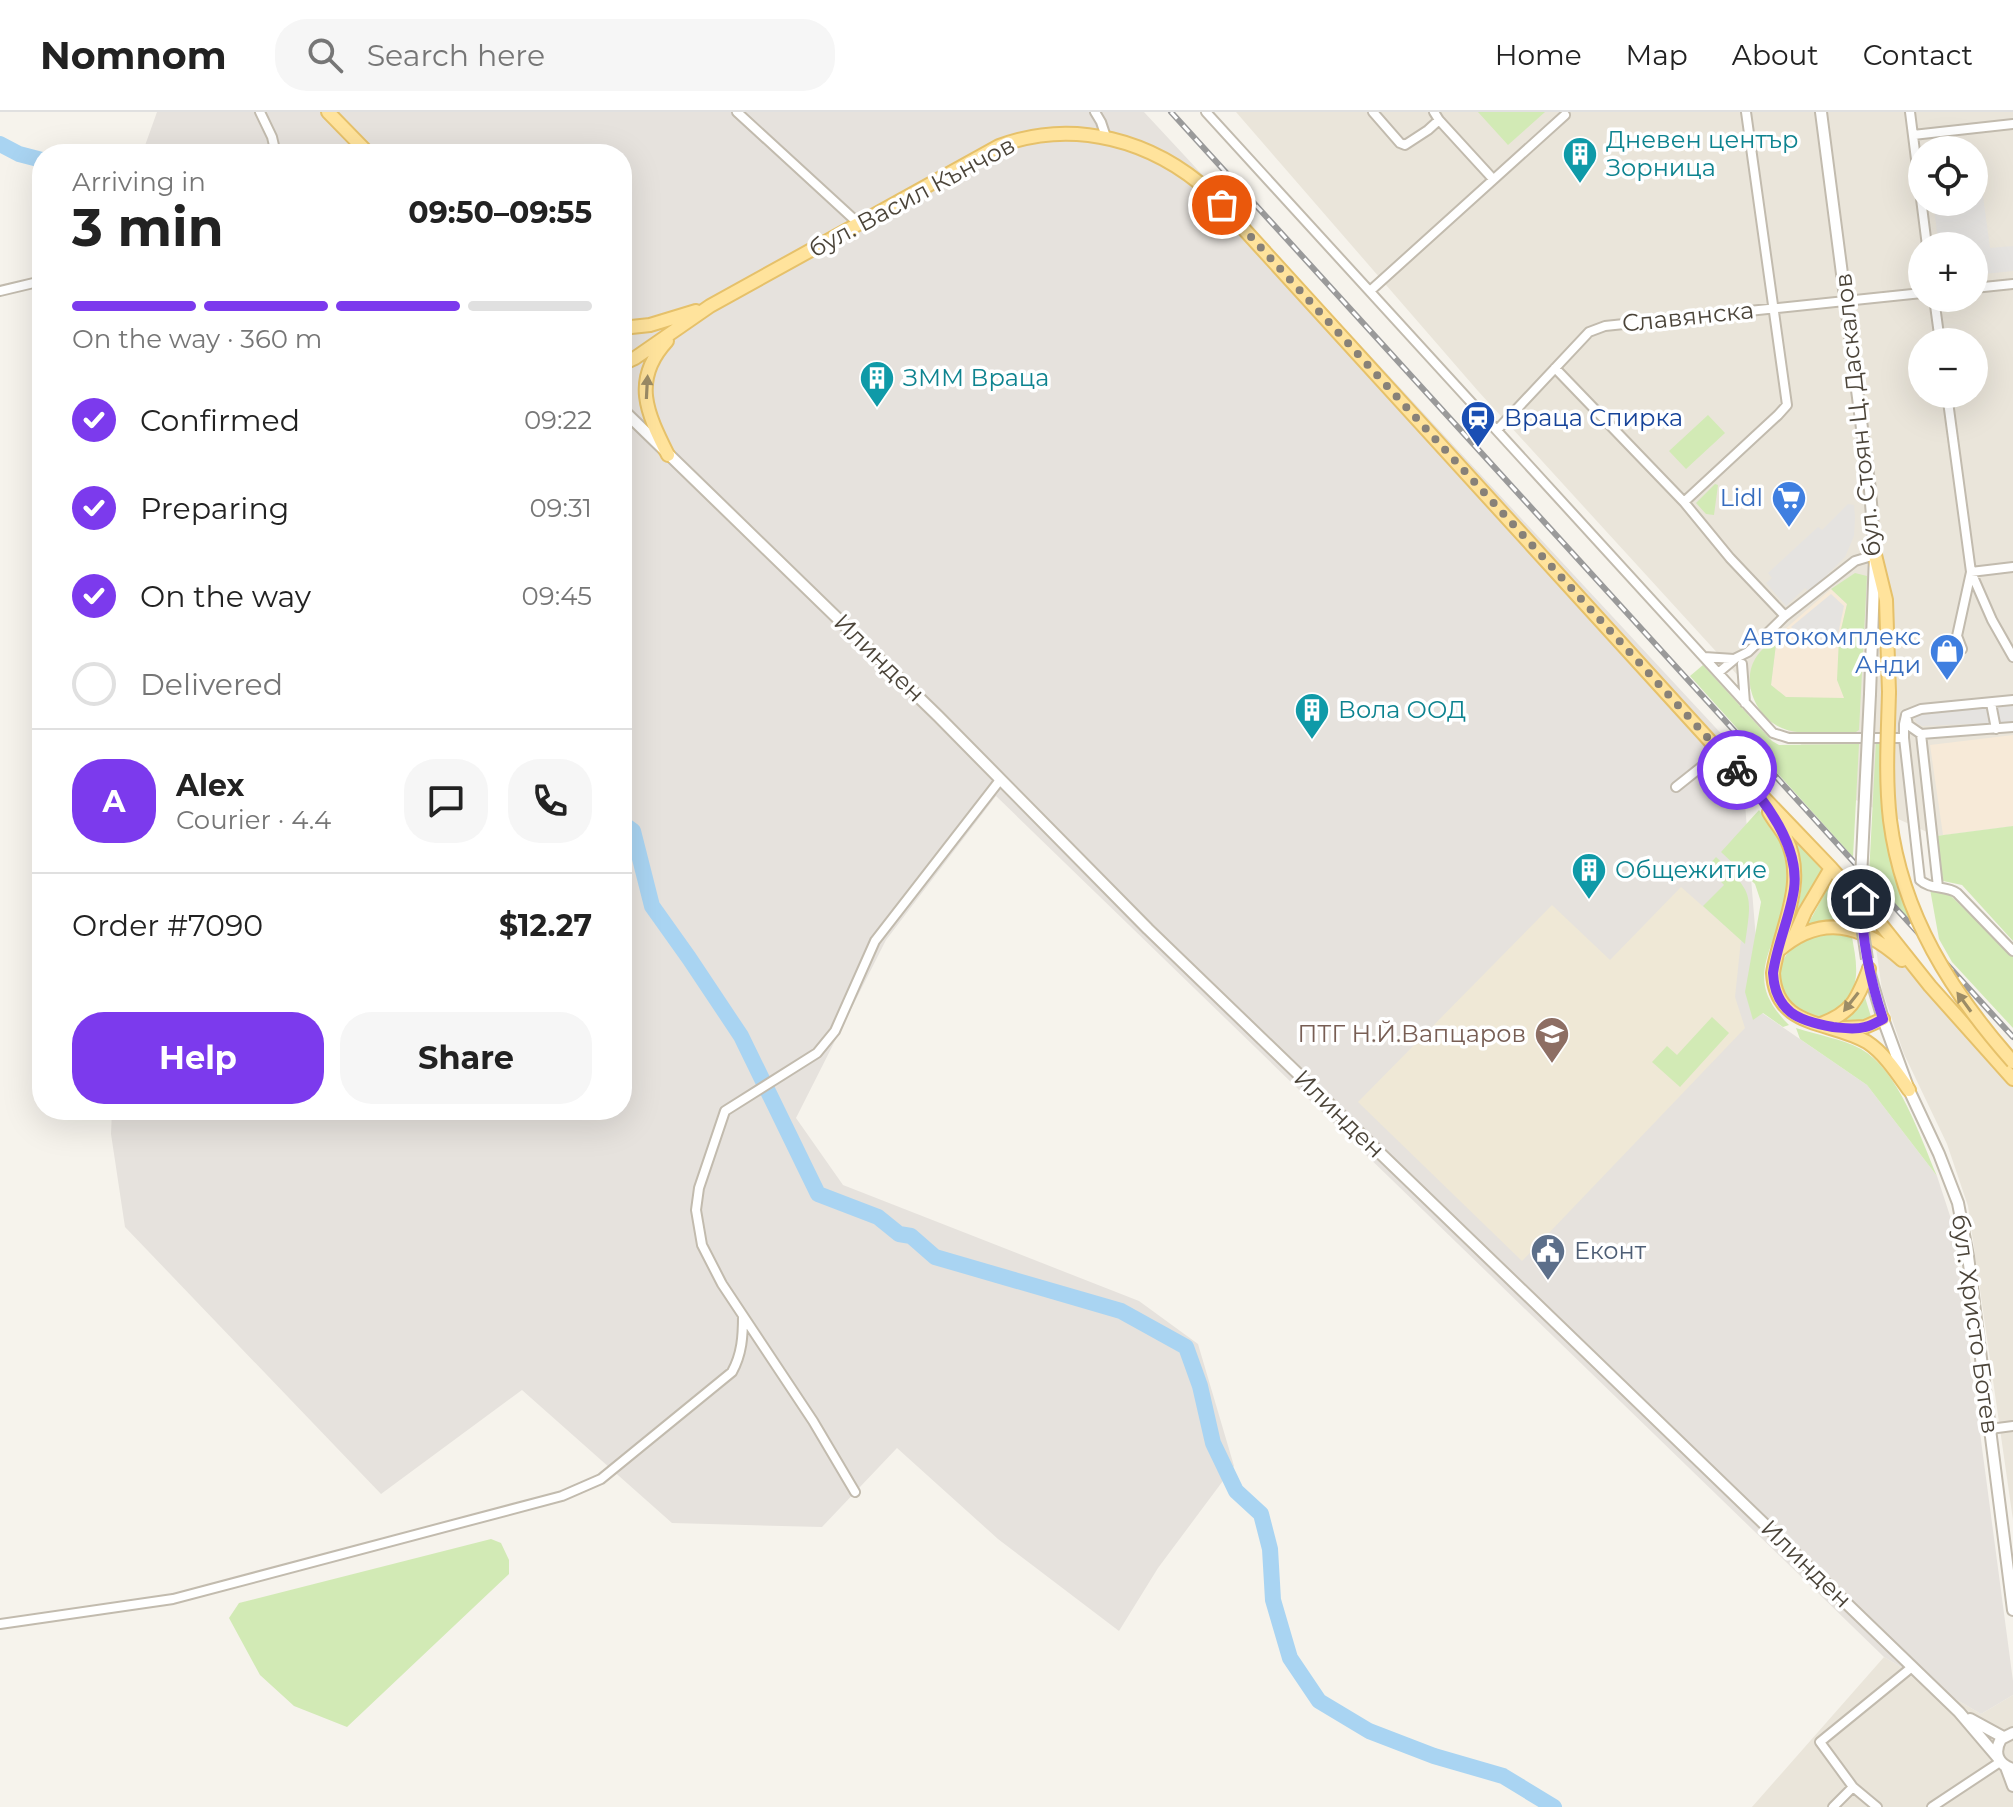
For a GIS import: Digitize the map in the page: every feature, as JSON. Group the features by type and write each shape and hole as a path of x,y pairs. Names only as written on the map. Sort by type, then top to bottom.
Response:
{"main road":[{"path":"326,112 359,144"},
{"name":"бул. Васил Кънчов","path":"632,359 710,306 989,151 1011,142 1057,133 1106,137 1152,154 1185,172 1211,193 1720,752 1831,868 2013,1079"},
{"name":"бул. Васил Кънчов","path":"632,327 665,321 710,306"},
{"path":"668,455 647,409 646,381 653,359 681,326"},
{"path":"1875,555 1886,600 1888,801 1895,846 1923,931 1947,977 1982,1026 2013,1062"},
{"path":"1756,791 1787,840 1793,863 1795,887 1773,973 1779,1000 1798,1017 1871,1045 1909,1090"},
{"path":"1794,937 1831,868"},
{"path":"1778,951 1794,937 1809,930 1824,927 1851,929 1881,943 1930,986"},
{"path":"1821,1024 1833,1020 1851,1006 1868,964"},
{"path":"1821,1024 1848,1029 1865,1027 1883,1019"}],"street":[{"path":"260,112 274,144"},
{"path":"737,112 858,223"},
{"path":"1095,112 1106,137"},
{"path":"1206,112 1773,733 1789,738 1904,738"},
{"path":"1373,112 1405,145 1428,130 1436,116 1493,179"},
{"path":"1684,502 1787,405 1746,112"},
{"name":"бул. Стоян Ц. Даскалов","path":"1821,112 1870,490 1875,555 1861,878 1862,926 1868,964"},
{"path":"1910,112 1925,232"},
{"path":"1370,291 1565,115"},
{"path":"1913,135 2013,124"},
{"path":"0,291 32,283"},
{"path":"1988,287 2013,284"},
{"name":"Славянска","path":"1497,430 1589,332 1605,326 1908,294"},
{"path":"1555,368 1684,502 1730,558 1785,616"},
{"path":"1949,408 1971,572 1992,620 2013,657"},
{"name":"Илинден","path":"632,419 850,630 1148,929 1959,1712 2004,1764"},
{"path":"1722,677 1785,616 1855,561 1875,555"},
{"path":"1971,572 2013,567"},
{"path":"1962,649 1957,636 1971,572"},
{"path":"1703,657 1739,661"},
{"path":"1739,661 1745,704"},
{"path":"1906,715 1921,709 2013,700"},
{"path":"1991,703 1996,729"},
{"path":"1906,715 1908,725 1921,734 2013,727"},
{"path":"1906,715 1904,738 1919,876 1925,885 1957,893 2013,951"},
{"path":"1921,734 1938,887"},
{"path":"1676,787 1720,752"},
{"path":"855,1492 813,1421 722,1284 702,1245 696,1210 699,1188 725,1111 817,1053 835,1031 875,941 1000,780"},
{"name":"бул. Христо Ботев","path":"1868,964 1883,1019 1909,1090 1958,1203 1968,1256 1990,1429 2007,1516 2013,1610"},
{"path":"0,1624 173,1599 574,1492 601,1479 732,1372 743,1339 743,1315"},
{"path":"1990,1429 2013,1426"},
{"path":"1877,1807 1853,1787 1820,1742 1912,1667"},
{"name":"Илинден","path":"1959,1712 2008,1735"},
{"path":"2008,1735 1997,1747 2013,1786"},
{"path":"1932,1807 2004,1764"},
{"path":"1833,1807 1853,1787"}],"shaded area":[{"path":"157,112 1144,112 1741,755 1762,1013 1867,1085 1937,1176 1952,1222 2013,1695 1981,1714 1884,1657 996,796 886,940 796,1118 843,1185 1139,1301 1198,1344 1234,1466 1158,1568 1119,1631 998,1539 897,1448 822,1527 672,1523 522,1390 381,1494 125,1227 112,1120 632,1120 632,144 146,144"},
{"path":"1236,112 2013,112 2013,826 1936,836 1849,797 1478,391"},
{"path":"1935,216 1986,216 1988,232 1937,232"},
{"path":"1988,233 1990,248 2013,246 2013,271 1988,274"},
{"path":"1848,504 1854,505 1854,536 1845,557 1810,592 1805,588 1786,606 1766,583 1772,578 1768,573 1818,527 1822,530"},
{"path":"1831,589 1847,604 1839,638 1845,699 1785,697 1771,685 1777,636"},
{"path":"1831,594 1844,606 1836,644 1809,643 1791,627"},
{"path":"2013,704 2013,722 1922,726 1915,719 1924,712"},
{"path":"2013,735 2013,826 1943,835 1930,745"},
{"name":"ПТГ Н.Й.Вапцаров","path":"1681,887 1741,940 1735,997 1745,1028 1522,1261 1358,1102 1552,905 1610,960"},
{"path":"1876,948 1945,994 2013,1071 2013,1520 1968,1206 1947,1144 1904,1054 1882,990"},
{"path":"1884,1657 1981,1714 2013,1695 2013,1807 1752,1807"}],"green space":[{"path":"1478,112 1545,112 1508,145"},
{"path":"1708,415 1725,433 1686,469 1669,451"},
{"path":"1715,484 1718,485 1714,515 1706,514 1696,503"},
{"path":"1855,573 1867,576 1859,730 1804,733 1777,726 1761,711 1751,691 1751,669 1755,659 1777,636 1771,685 1786,697 1844,698 1837,680 1839,638 1847,604 1831,589"},
{"path":"1703,665 1779,745 1859,744 1853,857 1690,676"},
{"path":"1876,741 1883,741 1894,860 1912,923 1869,875"},
{"path":"1759,810 1780,841 1789,875 1786,905 1771,944 1764,980 1771,1002 1789,1025 1783,1027 1763,1013 1753,1020 1745,992 1761,902 1755,884 1721,852"},
{"path":"1781,823 1823,871 1790,932 1802,876 1796,852"},
{"path":"2013,826 2013,941 1962,885 1943,881 1936,836"},
{"path":"1716,857 1738,879 1747,895 1749,914 1745,944 1703,906 1724,885 1707,867"},
{"path":"1831,882 1850,902 1850,926 1808,928 1807,926"},
{"path":"1930,889 1950,895 2013,956 2013,1028 1952,962 1939,939"},
{"path":"1822,933 1852,937 1856,975 1852,993 1841,1008 1826,1016 1812,1017 1799,1011 1788,1000 1780,971 1786,956 1799,943"},
{"path":"1864,994 1872,1020 1841,1024 1856,1009"},
{"path":"1712,1017 1729,1033 1680,1087 1652,1062 1667,1046 1677,1055"},
{"path":"1796,1028 1861,1049 1887,1072 1916,1124 1937,1176 1867,1085 1800,1039"},
{"path":"491,1539 501,1543 509,1560 509,1574 347,1727 294,1706 260,1675 229,1618 239,1603"}],"waterway":[{"path":"0,144 32,157"},
{"path":"632,830 652,906 741,1036 818,1194 878,1217 899,1234 911,1236 935,1257 1121,1311 1186,1347 1200,1386 1213,1443 1236,1491 1261,1514 1270,1549 1273,1600 1290,1658 1319,1701 1369,1731 1434,1756 1503,1776 1554,1807"}],"railway":[{"path":"1171,112 2013,1037"}],"way so far":[{"path":"1222,205 1737,770"}],"place":[{"name":"Дневен център Зорница","path":"1580,185"},
{"name":"ЗММ Враца","path":"877,409"},
{"name":"Враца Спирка","path":"1478,449"},
{"name":"Lidl","path":"1789,529"},
{"name":"Автокомплекс Анди","path":"1947,682"},
{"name":"Вола ООД","path":"1312,741"},
{"name":"Общежитие","path":"1589,901"},
{"name":"ПТГ Н.Й.Вапцаров","path":"1552,1065"},
{"name":"Еконт","path":"1548,1282"}],"route":[{"path":"1737,770 1756,791 1787,840 1793,863 1795,887 1775,961 1773,983 1779,1000 1798,1017 1848,1029 1865,1027 1883,1019 1867,959 1861,899"}]}
